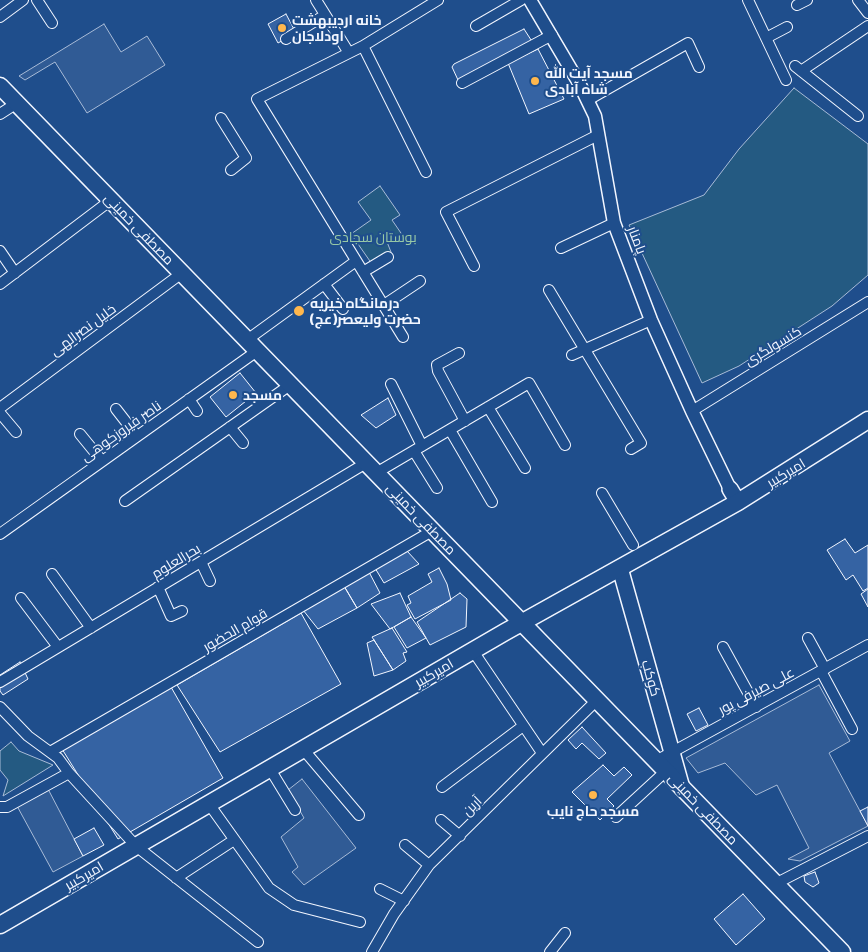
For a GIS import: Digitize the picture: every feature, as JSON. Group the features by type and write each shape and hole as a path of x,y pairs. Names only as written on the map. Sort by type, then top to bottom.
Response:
{"main road":[{"name":"مصطفی خمینی","path":"0,86 842,952"},
{"name":"امیرکبیر","path":"0,925 620,568 734,496 803,464 868,420"},
{"name":"کوکب","path":"620,568 682,788"}],"street":[{"path":"0,17 23,0"},
{"path":"37,0 52,23"},
{"path":"316,0 349,53"},
{"path":"403,337 257,99 363,46 426,3 438,0"},
{"path":"476,26 521,0"},
{"name":"پامنار","path":"530,0 552,35 595,116 614,223 651,320 692,411 734,496"},
{"path":"748,0 786,80"},
{"path":"858,0 868,13"},
{"path":"286,39 325,15"},
{"path":"858,116 798,69 868,26"},
{"path":"766,38 787,27"},
{"path":"462,83 552,35"},
{"path":"588,100 688,43 699,67"},
{"path":"363,46 426,172"},
{"path":"0,114 16,103"},
{"path":"221,118 246,158 231,170"},
{"path":"474,266 446,212 598,135"},
{"path":"0,284 111,200"},
{"path":"561,248 614,223"},
{"path":"0,251 15,273"},
{"path":"363,272 388,257"},
{"name":"ناصر فیروزکوهی","path":"0,534 189,399 324,284 356,261"},
{"name":"خلیل نصرالهی","path":"0,408 182,273"},
{"path":"384,305 420,280"},
{"path":"324,284 343,309"},
{"path":"549,290 641,443 631,449"},
{"name":"کنسولگری","path":"692,411 868,302"},
{"path":"572,355 651,320"},
{"path":"459,353 437,365 438,371 465,421"},
{"name":"بحرالعلوم","path":"0,682 201,562 371,468 418,448 529,383 565,445"},
{"path":"391,384 437,488"},
{"path":"125,501 290,385"},
{"path":"189,399 197,411"},
{"path":"488,407 525,468"},
{"path":"116,409 137,436"},
{"path":"0,413 16,432"},
{"path":"230,427 243,443"},
{"path":"450,430 492,502"},
{"path":"80,434 102,461"},
{"path":"602,492 633,545"},
{"name":"قوام الحضور","path":"50,752 432,531"},
{"path":"201,562 210,581"},
{"path":"52,574 91,628"},
{"path":"158,587 171,616 182,611"},
{"path":"21,598 58,647"},
{"path":"808,638 852,729"},
{"name":"علی صیرفی پور","path":"616,817 672,752 868,645"},
{"path":"723,647 756,707"},
{"path":"473,651 542,753"},
{"name":"آرین","path":"372,952 429,865 597,700"},
{"path":"0,707 28,736 58,758 69,773 136,846 258,942"},
{"path":"442,787 523,726"},
{"path":"303,749 359,816"},
{"path":"270,769 296,810"},
{"path":"0,807 7,807 69,773"},
{"path":"210,804 270,888 294,906 360,922"},
{"path":"441,820 460,836"},
{"path":"775,884 868,836"},
{"path":"176,878 234,840"},
{"path":"405,845 429,865"},
{"path":"380,889 404,901"},
{"path":"550,952 565,933"}],"green space":[{"path":"794,88 868,144 868,275 832,306 739,366 702,383 629,225 704,195 739,149"},
{"name":"بوستان سجادی","path":"380,186 400,215 392,220 403,236 387,242 391,252 372,264 351,234 371,220 358,202"},
{"path":"11,742 19,751 53,765 3,796 8,780 0,770 0,751"}],"shaded area":[{"path":"104,24 121,52 147,36 165,65 87,113 55,62 25,80 19,76"},
{"path":"819,685 850,741 829,753 868,826 800,861 788,859 809,848 777,785 756,795 725,763 698,773 686,758"},
{"path":"302,779 356,848 304,885 292,872 298,867 281,837 304,818 288,790"},
{"path":"48,789 83,856 53,872 17,806"}],"building":[{"name":"خانه اردیبهشت اودلاجان","path":"286,14 296,33 278,43 268,24"},
{"path":"524,29 533,43 458,80 452,67 454,64"},
{"name":"مسجد آیت الله شاه آبادی","path":"538,49 564,99 529,114 508,63"},
{"name":"مسجد","path":"240,373 256,393 226,417 210,397"},
{"path":"388,398 396,415 376,428 361,415"},
{"path":"845,539 855,553 868,545 868,588 863,591 853,575 846,580 827,550"},
{"path":"407,551 419,564 384,583 375,568"},
{"path":"439,568 447,584 451,600 415,619 407,605 411,603 408,596 432,582 428,574"},
{"path":"369,572 380,593 357,608 344,586"},
{"path":"344,586 357,608 318,629 303,610"},
{"path":"868,589 868,607 861,594"},
{"path":"400,593 411,617 390,629 371,604"},
{"path":"460,593 467,599 466,627 430,645 417,622"},
{"path":"301,613 341,684 220,752 177,685"},
{"path":"411,617 426,638 407,648 394,627"},
{"path":"392,628 407,652 403,653 406,661 393,670 372,637"},
{"path":"374,640 393,670 374,676 367,643"},
{"path":"20,662 28,679 3,695 0,691 0,675"},
{"path":"171,687 223,778 118,839 62,749"},
{"path":"699,708 708,725 696,731 687,714"},
{"path":"582,727 606,753 599,759 582,743 576,749 568,740"},
{"name":"مسجد حاج نایب","path":"603,765 614,776 624,767 632,775 607,799 614,806 600,820 572,792"},
{"path":"868,807 868,826 860,811"},
{"path":"94,828 104,845 83,856 74,839"},
{"path":"815,872 819,883 813,887 805,882 804,876"},
{"path":"743,894 765,919 736,945 714,919"}],"place":[{"name":"خانه اردیبهشت اودلاجان","path":"282,28"},
{"name":"مسجد آیت الله شاه آبادی","path":"535,81"},
{"name":"درمانگاه خیریه حضرت ولیعصر(عج)","path":"299,311"},
{"name":"مسجد","path":"233,395"},
{"name":"مسجد حاج نایب","path":"593,795"}]}
